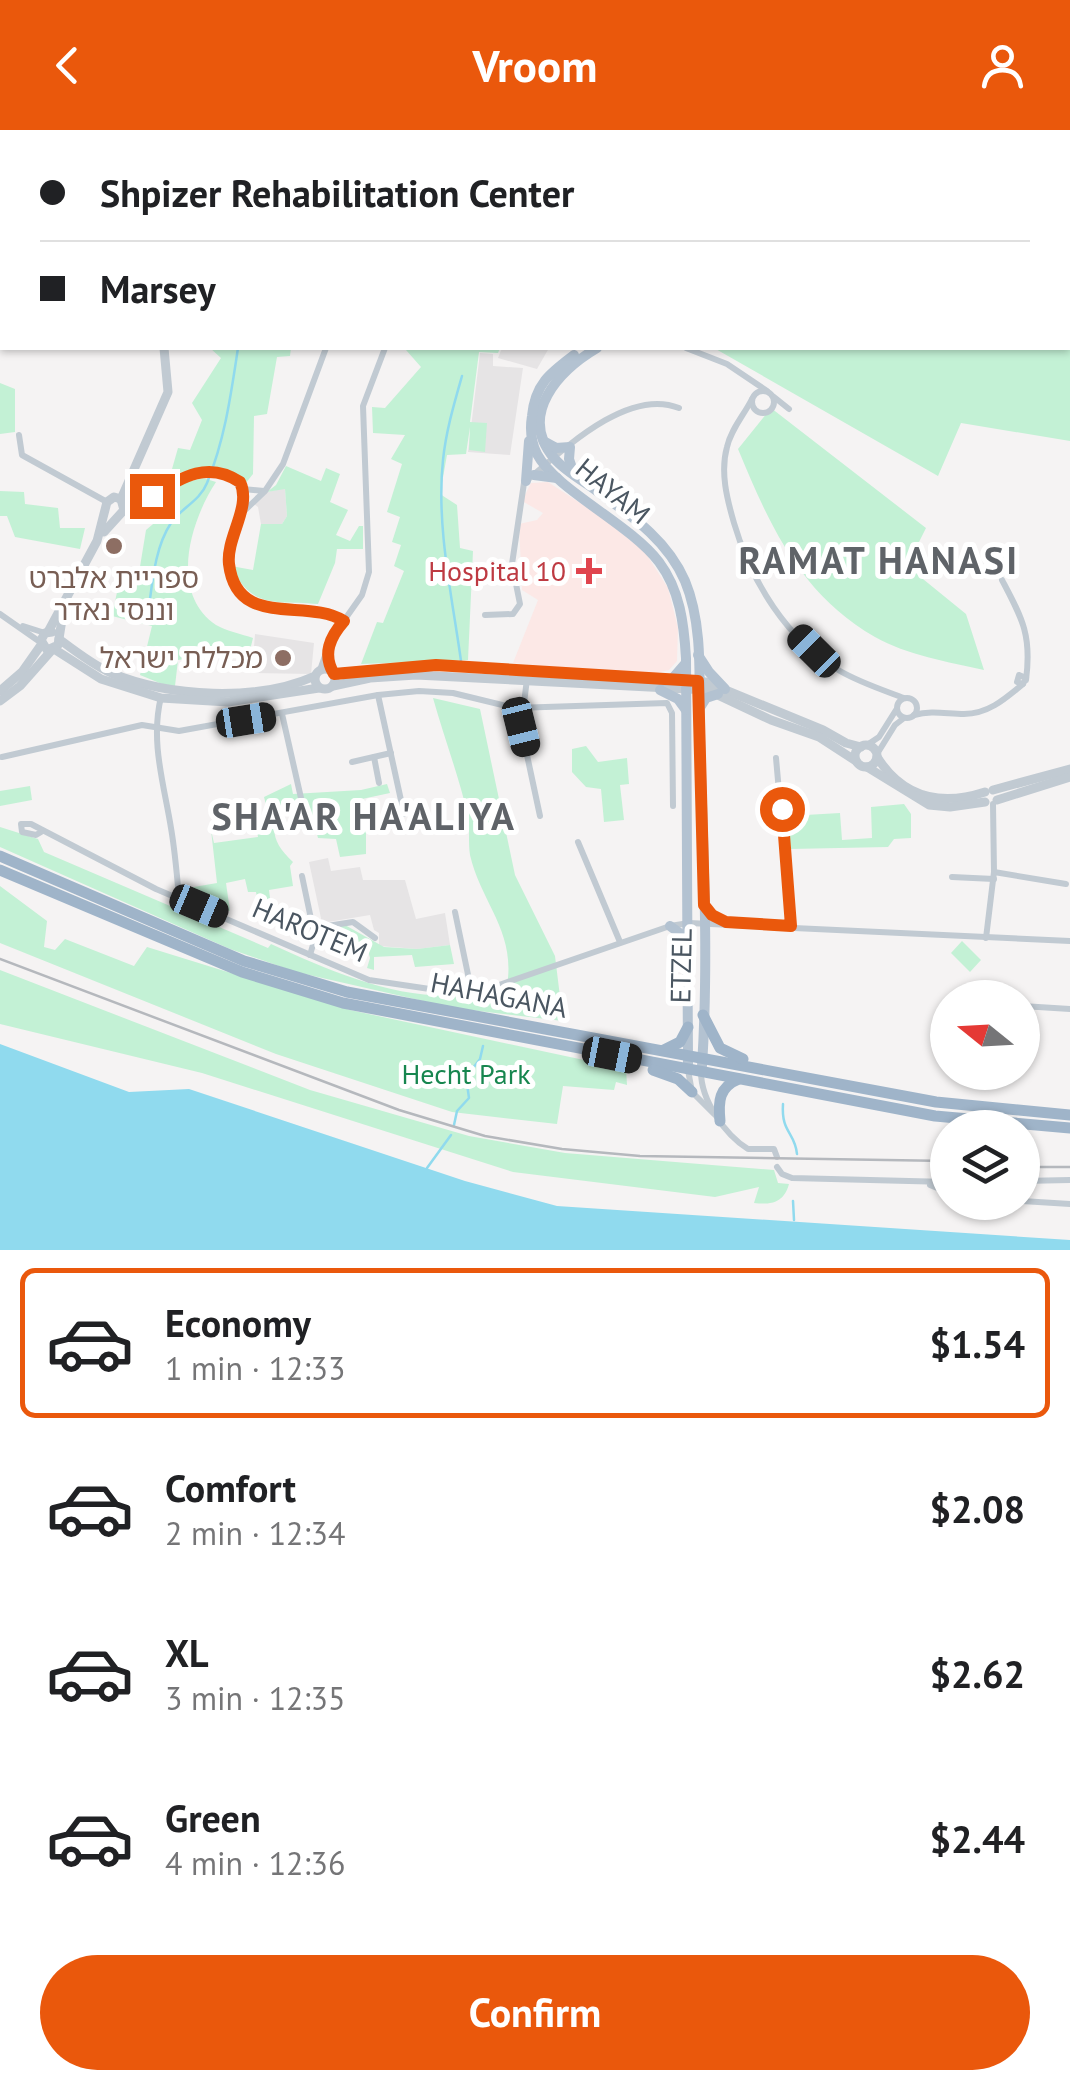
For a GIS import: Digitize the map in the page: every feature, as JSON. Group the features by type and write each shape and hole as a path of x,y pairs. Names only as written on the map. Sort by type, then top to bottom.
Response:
{"highway":[{"name":"HAHAGANA","path":"0,856 244,960 347,992 936,1102 1070,1115"},
{"name":"HAHAGANA","path":"0,870 242,972 343,1004 935,1116 1070,1128"},
{"path":"702,1015 712,1038 728,1054 809,1078"},
{"path":"662,1051 680,1042 688,1027"},
{"path":"612,1055 672,1076 692,1092"},
{"path":"720,1121 722,1092 727,1084 739,1079"}],"main road":[{"path":"584,350 538,386 531,430 530,478 570,479 570,446 556,448 544,441 542,417 547,392 593,350"},
{"name":"HAYAM","path":"531,430 536,451 659,562 679,602 692,656 692,686"},
{"name":"HAYAM","path":"544,441 551,463"},
{"path":"692,656 721,691 706,698 693,711 661,686 678,674 692,656"},
{"name":"ETZEL","path":"692,686 704,905 702,1058 695,1071"},
{"name":"ETZEL","path":"693,711 688,1056 695,1071"},
{"path":"704,905 712,915 726,922"},
{"path":"670,926 689,940"}],"street":[{"path":"0,701 20,686 50,641 116,506 168,392 164,350"},
{"path":"238,518 265,491 283,464 325,350"},
{"path":"319,688 331,639 362,595 369,572 364,406 384,350"},
{"path":"692,350 744,375 789,409 750,412 738,424"},
{"path":"744,375 754,389 758,412"},
{"path":"770,394 760,391 753,397 725,456 726,494 744,554 760,588 784,620 826,661 888,694 934,711"},
{"path":"770,394 770,410"},
{"path":"485,615 513,614 520,604 512,564 520,492 530,478 627,408 652,402 679,408"},
{"path":"19,436 22,455 116,506 142,502 192,473 208,471 226,475 243,489 265,491"},
{"path":"243,489 228,560 234,581 245,598 267,608 329,614 344,621"},
{"path":"866,768 874,764 895,725 904,718 934,711 974,714 1008,696 1021,680 1028,662 1025,626 1002,580"},
{"path":"0,614 50,641 101,679 228,702 319,688 328,690 370,678 527,677"},
{"path":"0,692 50,641"},
{"path":"162,693 239,692 325,672 418,665 527,677 692,686 721,691 846,744 864,746 886,769 926,797 991,798 1070,769"},
{"path":"325,672 333,686"},
{"path":"527,677 521,727 540,816"},
{"path":"2,756 142,725 179,731 378,694 437,691 522,708 668,702 672,713 673,806"},
{"path":"721,691 762,716 827,741 928,805 950,807 1070,777"},
{"path":"162,693 156,728 179,898"},
{"path":"378,694 404,814"},
{"path":"888,694 904,718"},
{"path":"856,760 855,754 878,737 904,698"},
{"path":"914,715 915,702"},
{"path":"282,714 301,798"},
{"path":"352,762 390,753"},
{"path":"374,757 380,783"},
{"path":"776,758 791,926"},
{"path":"986,938 994,875 991,798"},
{"name":"HAROTEM","path":"41,832 179,898 368,980 450,992 499,985 689,922 1070,942"},
{"path":"578,842 620,942"},
{"path":"952,877 994,875 1066,884"},
{"path":"302,876 316,938 310,955"},
{"path":"455,912 471,989"},
{"path":"314,928 354,922 376,938"},
{"path":"1040,1007 1070,1009"},
{"path":"695,1071 692,1092 734,1138 750,1150 774,1149 777,1157"},
{"path":"695,1071 720,1121"},
{"path":"778,1168 792,1178 930,1181"},
{"path":"1040,1181 1070,1180"},
{"path":"918,1181 930,1185"},
{"path":"1040,1202 1070,1204"}],"shaded area":[{"path":"501,350 548,350 537,369 498,358"},
{"path":"480,353 493,354 493,366 523,368 510,455 468,452"},
{"name":"Hospital 10","path":"548,482 645,552 668,588 678,628 677,661 669,670 647,675 513,663 538,600 522,590 519,524 537,520 543,513 522,501 531,483"},
{"path":"285,488 287,516 282,524 261,524 254,504 267,492"},
{"name":"מכללת ישראל","path":"255,634 314,643 311,674 252,673"},
{"path":"328,858 331,871 360,867 363,880 405,880 416,919 445,913 450,945 417,949 379,946 379,933 374,930 370,915 322,923 309,862"}],"green space":[{"path":"212,350 291,350 290,356 277,357 267,414 254,416 253,474 245,484 227,472 209,468 170,476 178,448 190,450 202,420 192,403 221,358"},
{"path":"406,350 499,350 479,352 470,422 487,423 485,452 469,450 470,427 466,454 447,455 440,494 457,505 460,548 473,551 468,660 361,664 377,622 383,623 404,571 394,566 401,545 392,542 400,517 387,512 402,464 391,459 405,435 373,433 372,407 385,408 421,367"},
{"path":"718,350 1070,350 1070,441 961,423 938,476"},
{"path":"0,383 15,389 15,432 0,434"},
{"path":"771,408 926,528 907,566 966,614 984,670 914,653 875,637 849,620 807,578 775,530 738,449"},
{"path":"286,466 321,481 326,468 340,474 330,502 348,510 336,535 350,541 359,526 363,526 363,549 337,549 318,604 277,602 256,596 247,590 231,566 253,570 261,524 282,524 287,516 285,489 267,492 276,485"},
{"path":"203,478 216,482 192,535 188,575 192,594 201,611 216,625 253,638 250,650 178,660 175,686 162,684 140,675 152,626 112,616 120,578 138,579 146,530 172,508 164,494"},
{"path":"0,491 24,492 25,504 58,508 60,528 85,528 80,549 15,537 7,516 0,516"},
{"path":"433,698 480,709 515,875 555,956 563,1021 454,1008 296,972 230,949 0,847 0,827 38,839 44,852 268,948 271,944 386,988 446,996 507,986 507,949 475,872 468,816"},
{"path":"586,746 598,762 627,758 629,784 620,785 624,820 604,822 601,789 586,787 572,772 572,749"},
{"path":"291,784 293,794 361,790 387,784 390,793 362,799 366,854 340,857 336,839 318,838 313,819 304,820 298,807 277,811 275,833 282,851 293,862 293,886 269,890 271,906 259,908 256,892 248,892 245,879 226,883 230,911 211,902 208,907 193,898 188,888 217,883 211,830 214,843 258,837 255,821 269,816 264,797"},
{"path":"30,786 32,800 0,806 0,791"},
{"path":"904,804 911,814 911,838 894,839 888,847 790,849 788,816 840,813 842,840 872,838 871,807"},
{"name":"Hecht Park","path":"0,886 47,921 44,947 55,950 65,939 134,966 147,947 350,1010 626,1069 627,1085 616,1082 614,1090 563,1086 557,1124 452,1112 276,1054 0,943"},
{"path":"345,925 384,947 450,945 454,964 415,967 412,955 374,957 374,970 367,968 367,947 345,948 338,926"},
{"path":"962,941 981,960 970,972 951,953"},
{"path":"0,970 310,1090 469,1136 565,1153 774,1170 778,1183 789,1184 780,1199 760,1204 754,1203 759,1187 715,1197 513,1172 202,1073 0,1024"}],"water":[{"path":"0,1044 129,1092 189,1089 465,1181 557,1206 1070,1240 1070,1250 0,1250"}],"waterway":[{"path":"147,621 160,545 175,518 204,489 213,466 227,416 238,350"},
{"path":"461,661 446,560 441,485 446,439 462,376"},
{"path":"454,1125 457,1111 469,1098 466,1077 480,1059 483,1046"},
{"path":"783,1104 784,1121 797,1154"},
{"path":"427,1168 451,1135"},
{"path":"793,1201 794,1220"}],"railway":[{"path":"0,959 399,1110 485,1136 562,1149 640,1156 930,1161"},
{"path":"1040,1167 1070,1167"}],"place":[{"name":"ספריית אלברט וננסי נאדר","path":"114,546"},
{"name":"Hospital 10","path":"589,571"},
{"name":"מכללת ישראל","path":"283,658"}],"district":[{"name":"RAMAT HANASI","path":"879,561"},
{"name":"SHA'AR HA'ALIYA","path":"364,817"}],"route":[{"path":"152,496 197,472 215,472 240,482 242,501 229,551 234,581 254,604 329,614 344,621 328,650 334,674 436,665 698,681 704,905 718,919 791,926 782,809"}]}
